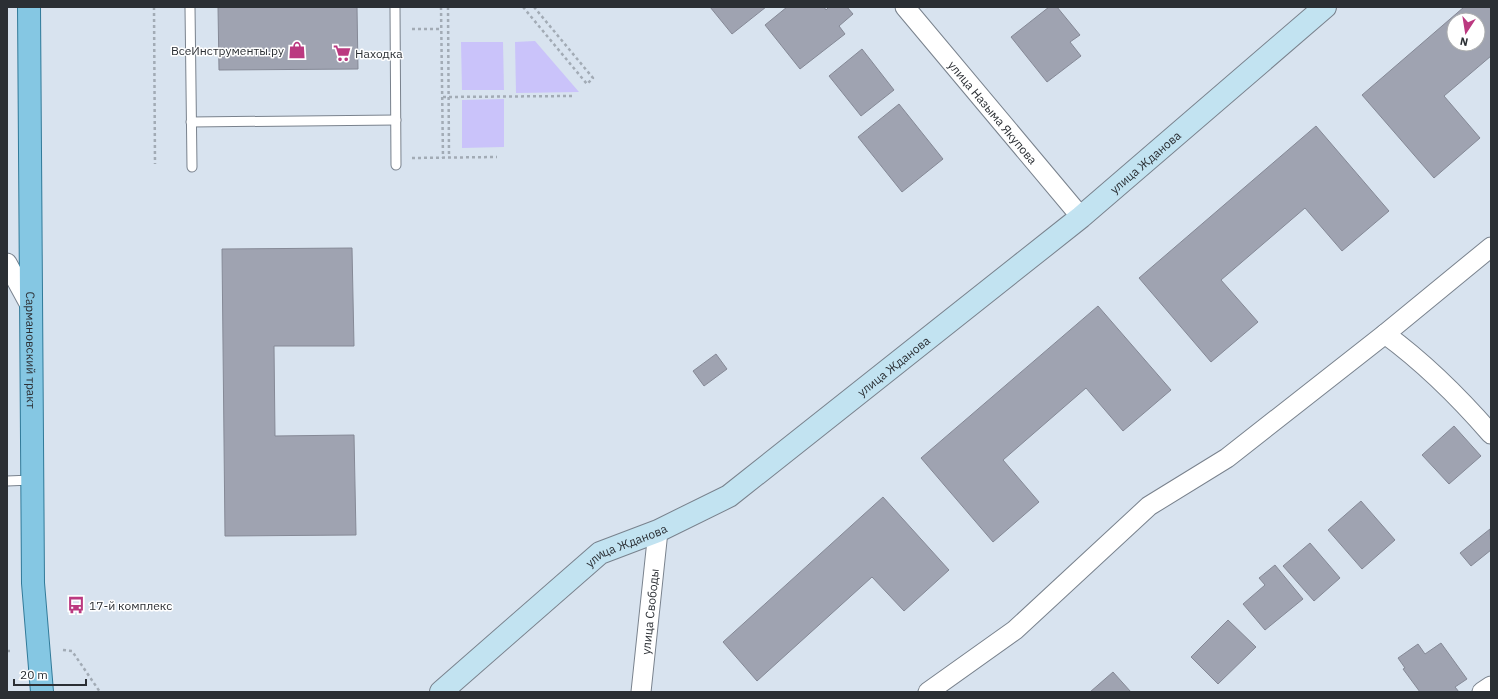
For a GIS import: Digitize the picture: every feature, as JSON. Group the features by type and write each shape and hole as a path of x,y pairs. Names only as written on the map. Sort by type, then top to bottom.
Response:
{"main road":[{"name":"Сармановский тракт","path":"29,7 33,583 42,692"}],"street":[{"name":"улица Назыма Якупова","path":"905,7 1081,217"},
{"name":"улица Жданова","path":"441,692 600,553 658,531 728,496 1081,217 1325,7"},
{"path":"928,692 1015,630 1149,506 1227,458 1385,334 1491,247"},
{"path":"7,263 31,307"},
{"path":"1385,334 1418,358 1467,406 1491,434"},
{"name":"улица Свободы","path":"641,692 658,531"},
{"path":"1482,692 1491,686"}],"lane":[{"path":"190,7 192,167"},
{"path":"395,7 396,161"},
{"path":"191,122 396,120"},
{"path":"7,481 32,480"}],"path":[{"path":"154,7 155,164"},
{"path":"441,7 443,158"},
{"path":"448,7 450,157"},
{"path":"523,7 587,84 593,78 534,7"},
{"path":"395,29 442,29"},
{"path":"442,97 572,96"},
{"path":"396,161 450,157 497,157"},
{"path":"63,650 72,651 100,692"}],"shaded area":[{"path":"535,41 579,92 516,93 515,42"},
{"path":"461,42 503,42 504,90 462,90"},
{"path":"504,99 504,147 462,148 462,100"}],"building":[{"path":"218,7 357,7 358,69 219,70"},
{"path":"710,7 766,7 732,34"},
{"path":"787,7 824,7 826,10 829,7 847,7 853,14 839,26 845,34 800,69 765,25"},
{"path":"1049,7 1057,7 1080,35 1070,42 1081,56 1047,82 1011,37"},
{"path":"1464,7 1491,7 1491,56 1444,96 1480,138 1434,178 1362,95 1446,23 1446,52 1486,52 1486,12 1458,12"},
{"path":"862,49 894,90 861,116 829,76"},
{"path":"899,104 943,159 902,192 858,137"},
{"path":"1316,126 1389,211 1342,251 1305,208 1221,280 1258,322 1211,362 1139,278"},
{"path":"352,248 354,346 274,346 275,436 354,435 356,535 225,536 222,249"},
{"path":"1098,306 1171,390 1123,431 1086,388 1003,460 1039,502 993,542 921,458"},
{"path":"716,354 727,369 704,386 693,371"},
{"path":"1454,426 1481,456 1449,484 1422,455"},
{"path":"883,497 949,570 904,611 872,577 757,681 723,642"},
{"path":"1361,501 1395,540 1362,569 1328,530"},
{"path":"1490,529 1491,550 1471,566 1460,553"},
{"path":"1310,543 1340,578 1314,601 1283,566"},
{"path":"1275,565 1303,599 1265,630 1243,604 1265,585 1259,578"},
{"path":"1228,620 1256,647 1218,684 1191,657"},
{"path":"1441,643 1467,679 1455,687 1459,692 1420,692 1403,669 1405,668 1398,658 1418,644 1425,654"},
{"path":"1113,672 1131,692 1090,692"}],"place":[{"name":"ВсеИнструменты.ру","path":"297,50"},
{"name":"Находка","path":"342,53"},
{"name":"17-й комплекс","path":"76,605"}]}
